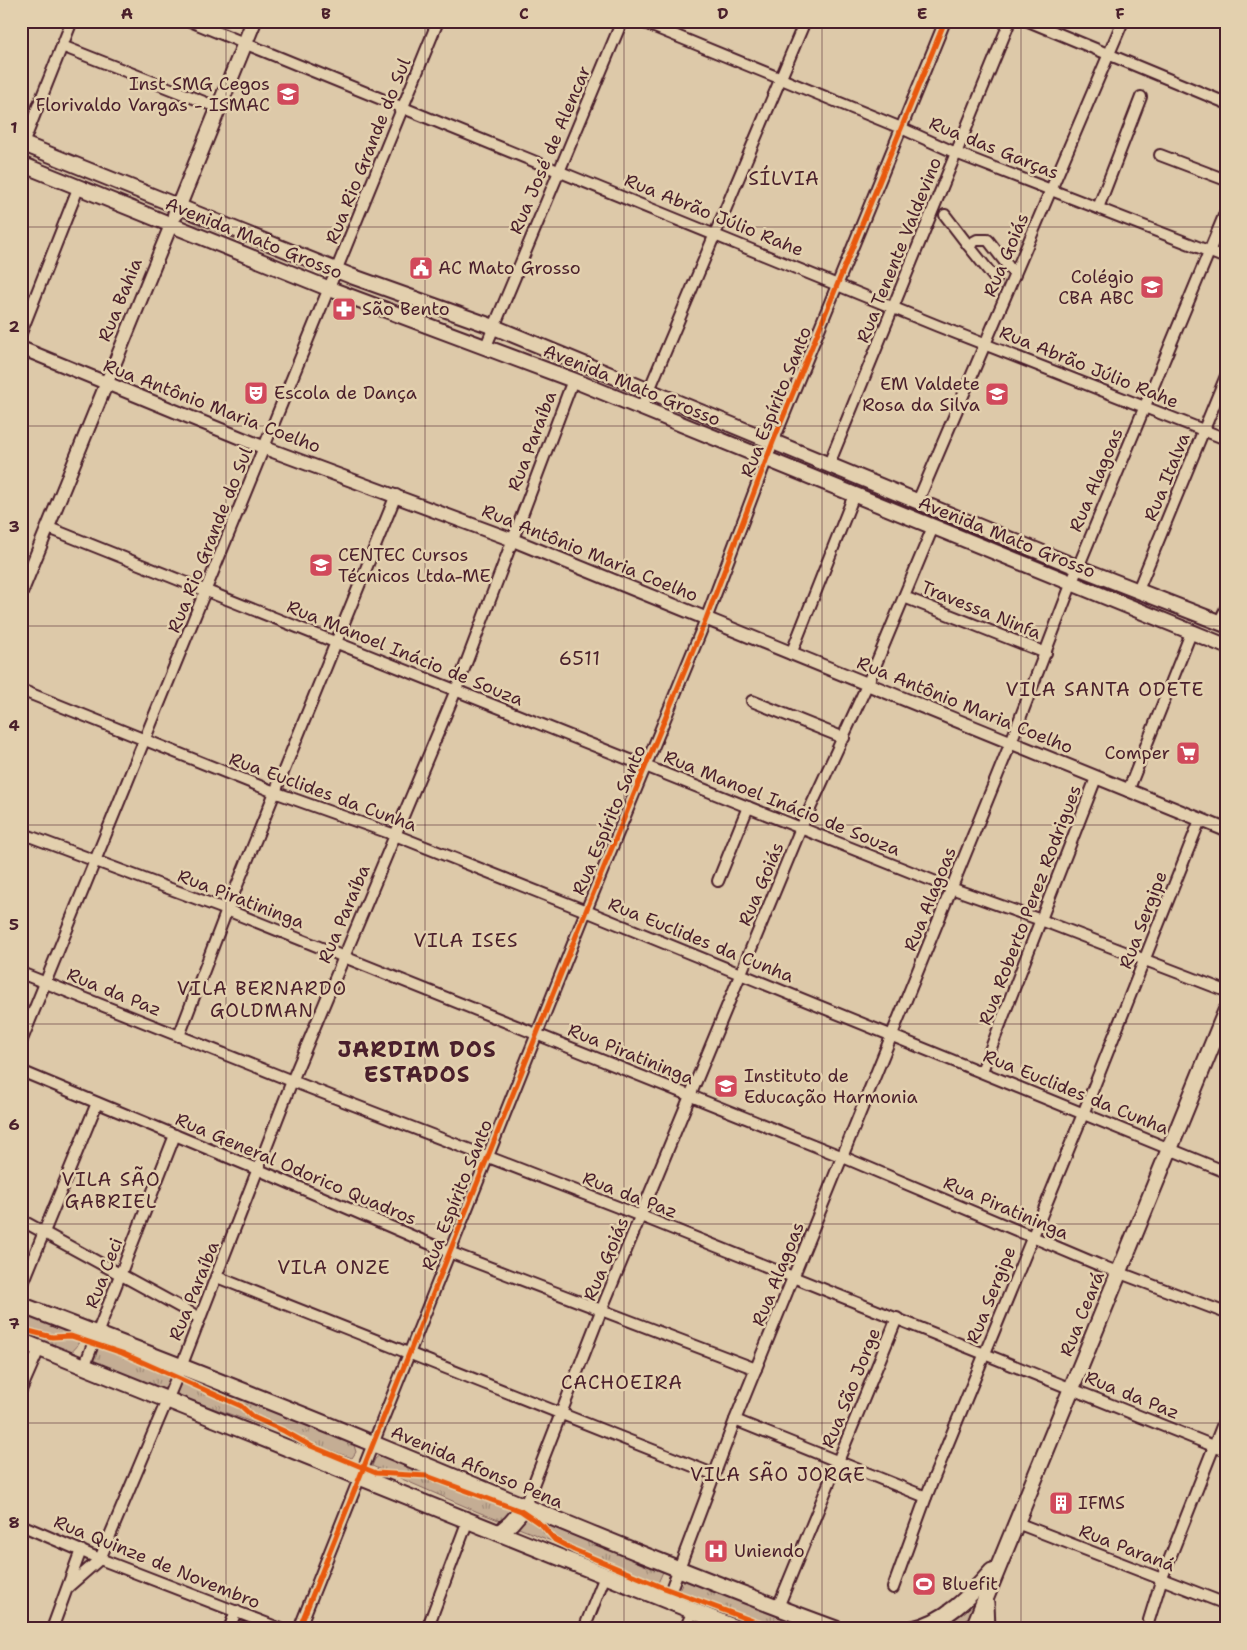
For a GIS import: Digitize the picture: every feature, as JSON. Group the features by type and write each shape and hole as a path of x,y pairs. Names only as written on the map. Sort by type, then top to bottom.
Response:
{"main road":[{"name":"Rua Bahia","path":"171,224 254,21"},
{"name":"Avenida Mato Grosso","path":"22,145 337,270 494,327 922,502 1077,568 1223,624"},
{"name":"Avenida Mato Grosso","path":"21,164 330,289 573,380 1226,646"},
{"path":"922,502 927,524 949,514"},
{"path":"1136,610 1138,590"},
{"name":"Rua Ceará","path":"973,1629 1225,1010"},
{"name":"Avenida Afonso Pena","path":"21,1305 374,1444 524,1508 679,1570 836,1629"},
{"path":"21,1341 738,1629"},
{"path":"499,1533 524,1508"},
{"path":"912,1629 945,1614 968,1599 999,1562"},
{"path":"986,1597 988,1629"}],"street":[{"path":"22,145 72,21"},
{"name":"Rua Abrão Júlio Rahe","path":"190,21 893,307 1226,439"},
{"name":"Rua Rio Grande do Sul","path":"21,1042 47,983 438,21"},
{"name":"Rua José de Alencar","path":"486,346 622,21"},
{"name":"Rua das Garças","path":"640,21 901,128 956,153 1226,258"},
{"path":"641,409 805,21"},
{"name":"Rua Espírito Santo","path":"299,1629 586,911 706,619 773,442 945,21"},
{"name":"Rua Tenente Valdevino","path":"830,464 1010,21"},
{"path":"1028,21 1226,103"},
{"name":"Rua Goiás","path":"922,502 986,344 1123,21"},
{"path":"62,46 219,108"},
{"path":"1098,208 1141,97"},
{"path":"1160,155 1226,180"},
{"path":"21,333 79,186"},
{"name":"Rua Alagoas","path":"667,1600 713,1474 1011,742 1046,654 1077,568 1226,210"},
{"path":"944,215 996,280"},
{"name":"Rua Bahia","path":"21,593 24,576 49,528 171,224"},
{"path":"968,245 977,240 988,240 1015,275"},
{"name":"Rua Antônio Maria Coelho","path":"21,348 265,448 513,540 1226,830"},
{"name":"Rua Italva","path":"1138,590 1226,376"},
{"name":"Rua Paraíba","path":"68,1587 100,1559 181,1367 260,1170 292,1081 456,690 573,380"},
{"path":"179,1036 396,495"},
{"path":"791,654 854,495"},
{"name":"Rua Goiás","path":"524,1508 560,1412 801,828 844,738 904,597 927,524"},
{"name":"Rua Manoel Inácio de Souza","path":"49,528 952,888 1226,991"},
{"name":"Travessa Ninfa","path":"904,597 1046,654"},
{"path":"1223,624 1226,608"},
{"path":"1128,790 1192,633"},
{"name":"Rua Euclides da Cunha","path":"21,690 277,793 395,835 586,911 1226,1172"},
{"path":"752,701 844,738"},
{"name":"Rua Roberto Perez Rodrigues","path":"982,1071 1096,778"},
{"path":"718,881 748,807"},
{"name":"Rua Sergipe","path":"893,1588 926,1497 1083,1114 1200,820"},
{"name":"Rua Piratininga","path":"21,833 228,910 843,1157 1119,1272 1226,1313"},
{"name":"Rua da Paz","path":"21,973 292,1081 641,1216 1226,1451"},
{"name":"Rua General Odorico Quadros","path":"21,1071 260,1170 449,1252 601,1312 756,1368"},
{"path":"21,1288 97,1103"},
{"name":"Rua Ceci","path":"84,1367 175,1135"},
{"path":"21,1220 200,1318"},
{"path":"217,1277 410,1352 713,1474"},
{"name":"Rua São Jorge","path":"778,1607 897,1318"},
{"path":"21,1390 39,1348"},
{"path":"1149,1620 1162,1578 1226,1416"},
{"path":"735,1420 926,1497"},
{"path":"427,1629 468,1520"},
{"name":"Rua Paraná","path":"1017,1523 1226,1604"},
{"name":"Rua Quinze de Novembro","path":"21,1525 100,1559 281,1629"},
{"path":"52,1629 81,1550"},
{"path":"584,1629 605,1576"},
{"path":"228,1629 236,1611"},
{"path":"686,1629 693,1611"}],"green space":[{"path":"21,1311 79,1333 77,1347 70,1353 21,1332"},
{"path":"100,1344 353,1442 356,1452 352,1458 171,1393 93,1362"},
{"path":"381,1454 666,1565 658,1583 478,1512 372,1466 375,1459"},
{"path":"686,1579 822,1629 770,1629 679,1591"},
{"path":"987,1579 984,1629 926,1629"}],"cycle path":[{"path":"299,1629 586,911 706,619 773,442 945,21"},
{"path":"21,1329 52,1337 71,1336 122,1353 241,1406 253,1417 311,1446 376,1473 427,1476 521,1511 543,1526 555,1540 574,1550 659,1586 774,1629"}],"place":[{"name":"Inst SMG Cegos Florivaldo Vargas - ISMAC","path":"288,94"},
{"name":"AC Mato Grosso","path":"421,268"},
{"name":"Colégio CBA ABC","path":"1152,287"},
{"name":"São Bento","path":"344,309"},
{"name":"Escola de Dança","path":"256,393"},
{"name":"EM Valdete Rosa da Silva","path":"997,394"},
{"name":"CENTEC Cursos Técnicos Ltda-ME","path":"321,565"},
{"name":"Comper","path":"1188,753"},
{"name":"Instituto de Educação Harmonia","path":"726,1086"},
{"name":"IFMS","path":"1061,1503"},
{"name":"Uniendo","path":"716,1551"},
{"name":"Bluefit","path":"924,1584"}],"district":[{"name":"SÍLVIA","path":"784,178"},
{"name":"6511","path":"580,658"},
{"name":"VILA SANTA ODETE","path":"1105,689"},
{"name":"VILA ISES","path":"466,940"},
{"name":"VILA BERNARDO GOLDMAN","path":"262,999"},
{"name":"JARDIM DOS ESTADOS","path":"417,1062"},
{"name":"VILA SÃO GABRIEL","path":"111,1190"},
{"name":"VILA ONZE","path":"334,1267"},
{"name":"CACHOEIRA","path":"622,1382"},
{"name":"VILA SÃO JORGE","path":"778,1474"}]}
